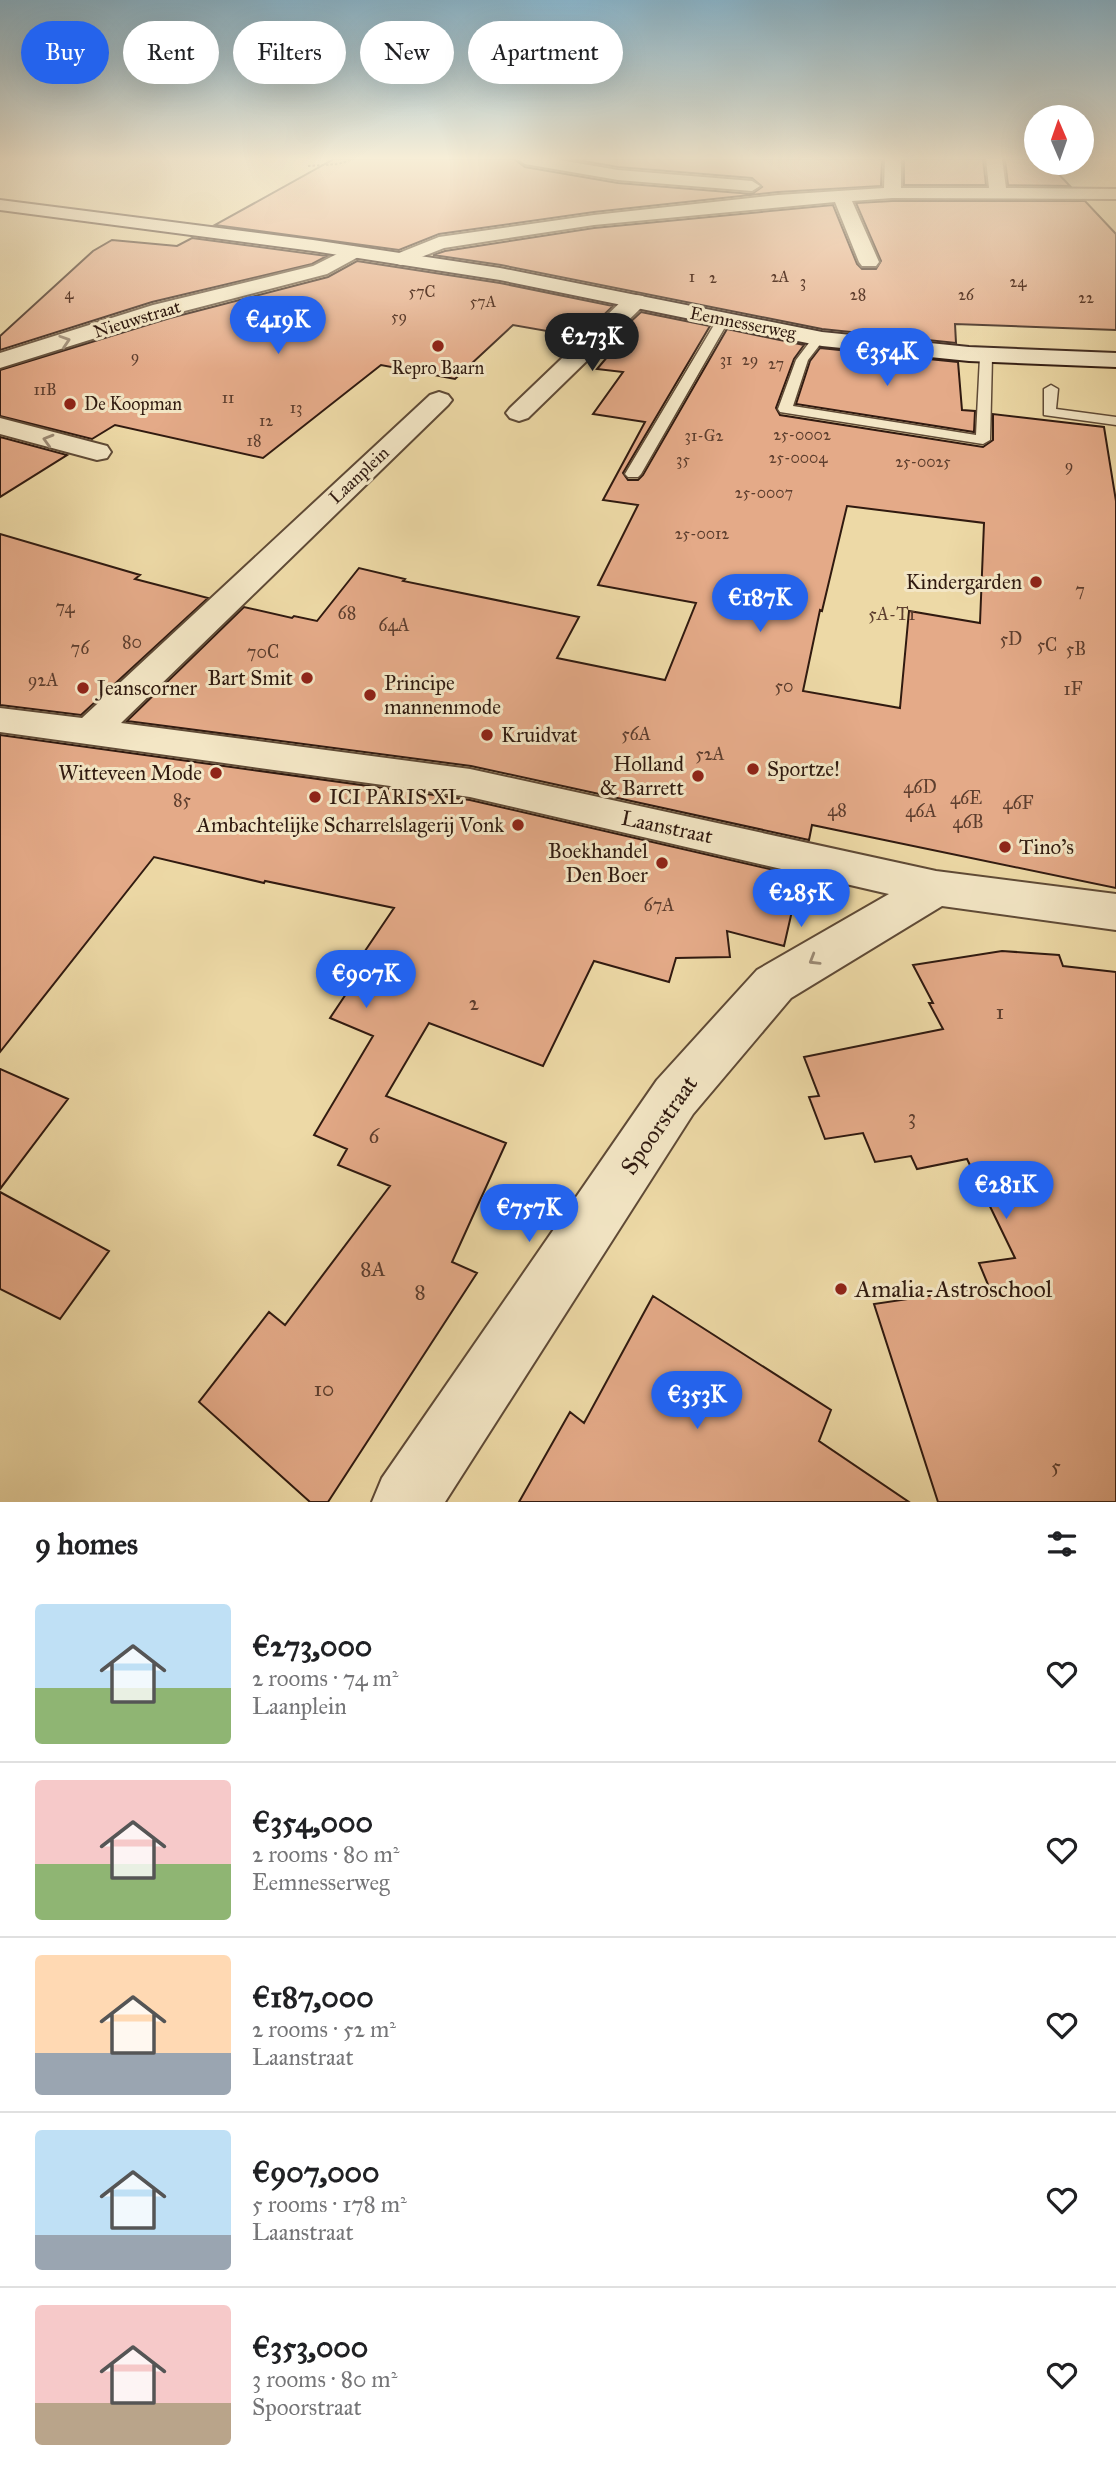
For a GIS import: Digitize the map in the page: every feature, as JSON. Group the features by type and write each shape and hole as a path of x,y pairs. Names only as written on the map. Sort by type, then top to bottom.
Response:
{"street":[{"name":"Eemnesserweg","path":"181,229 502,274 819,338 986,357 1116,360"},
{"path":"401,259 439,243 533,229"},
{"path":"855,229 869,262"},
{"name":"Nieuwstraat","path":"0,361 161,310 320,270 353,252"},
{"path":"519,413 635,301"},
{"name":"Laanplein","path":"91,731 278,550 439,400"},
{"path":"0,426 97,452"},
{"name":"Laanstraat","path":"0,720 470,783 936,888 1116,912"},
{"name":"Spoorstraat","path":"406,1502 675,1097 723,1040 774,984 936,888"}],"lane":[{"path":"633,474 723,320"},
{"path":"819,338 802,360 785,409 983,440 986,357"},
{"path":"1051,389 1049,412 1116,421"}],"building":[{"path":"245,229 474,229 439,234 399,250"},
{"path":"587,229 843,229 857,264 862,269 876,269 881,261 867,229 1111,229 1116,234 1116,330 955,324 956,343 822,329 501,265 433,255"},
{"path":"192,238 327,256 312,264 152,302 0,350 0,336 93,251 112,240 177,246"},
{"path":"357,261 500,283 613,306 581,337 513,325 455,379 381,365 263,458 115,425 92,439 0,416 0,370 170,318 328,277"},
{"path":"641,312 710,326 623,473 628,480 638,480 643,475 727,329 804,345 794,359 776,408 780,415 983,447 993,440 993,414 1104,427 1116,501 1116,888 812,825 809,840 471,766 127,721 244,607 317,621 359,568 405,579 403,581 579,617 557,658 665,680 696,603 598,585 638,505 603,500 645,422 593,414 623,372 597,369 619,343 610,341","holes":["847,506 984,523 980,623 909,611 900,708 803,691 820,610 822,611"]},
{"path":"820,348 958,362 962,410 975,411 974,432 796,404 810,361"},
{"path":"0,437 67,455 0,497"},
{"path":"0,534 140,575 135,579 208,598 81,715 0,705"},
{"path":"0,735 470,800 800,876 784,946 727,931 730,957 676,958 669,982 594,961 543,1066 429,1023 386,1096 506,1143 452,1262 477,1273 328,1502 310,1502 199,1402 269,1312 285,1325 390,1186 338,1165 347,1149 314,1135 373,1036 330,1018 350,988 342,985 394,908 265,881 264,883 154,857 0,1052"},
{"path":"1002,951 1059,955 1063,966 1116,972 1116,1502 938,1502 874,1304 989,1287 979,1263 1015,1258 967,1159 917,1169 911,1156 875,1162 863,1133 825,1139 809,1097 819,1096 804,1057 943,1029 913,965"},
{"path":"0,1069 68,1099 0,1189"},
{"path":"0,1192 109,1251 60,1319 0,1289"},
{"path":"653,1296 831,1410 819,1441 909,1502 519,1502 570,1412 584,1423"}],"place":[{"name":"Repro Baarn","path":"438,346"},
{"name":"De Koopman","path":"70,404"},
{"name":"Kindergarden","path":"1036,582"},
{"name":"Bart Smit","path":"307,678"},
{"name":"Jeanscorner","path":"83,688"},
{"name":"Principe mannenmode","path":"370,695"},
{"name":"Kruidvat","path":"487,735"},
{"name":"Sportze!","path":"753,769"},
{"name":"Witteveen Mode","path":"216,773"},
{"name":"Holland & Barrett","path":"698,776"},
{"name":"ICI PARIS XL","path":"315,797"},
{"name":"Ambachtelijke Scharrelslagerij Vonk","path":"518,825"},
{"name":"Tino's","path":"1005,847"},
{"name":"Boekhandel Den Boer","path":"662,863"},
{"name":"Amalia-Astroschool","path":"841,1289"}]}
